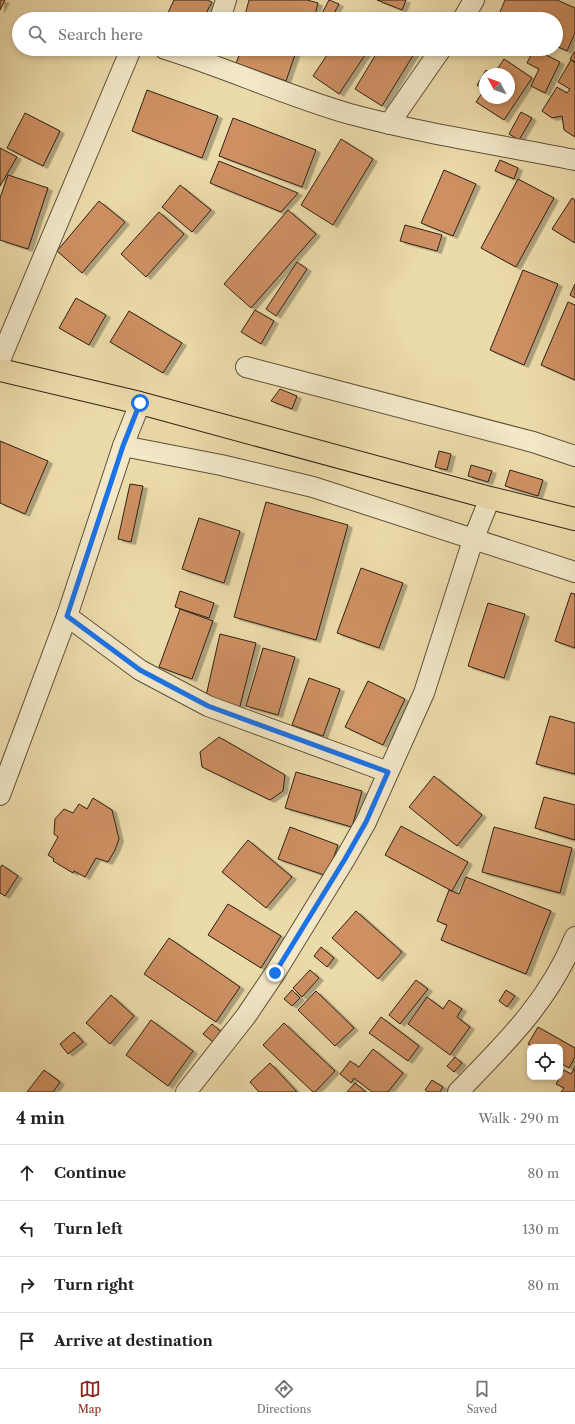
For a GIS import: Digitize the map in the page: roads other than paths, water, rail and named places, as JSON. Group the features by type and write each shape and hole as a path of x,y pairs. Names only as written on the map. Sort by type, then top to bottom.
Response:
{"main road":[{"path":"0,370 140,403 490,498 575,519"}],"street":[{"path":"222,12 226,0"},
{"path":"467,12 474,0"},
{"path":"0,360 128,56"},
{"path":"209,56 311,102 389,124 575,160"},
{"path":"389,124 436,56"},
{"path":"246,367 533,442 575,456"},
{"path":"0,795 67,616 123,446 140,403"},
{"path":"123,446 313,487 575,572"},
{"path":"186,1092 246,1016 275,973 366,822 424,693 473,540 490,498"},
{"path":"67,616 140,670 208,706 388,772"},
{"path":"458,1092 511,1038 533,1011 552,984 575,936"}]}
